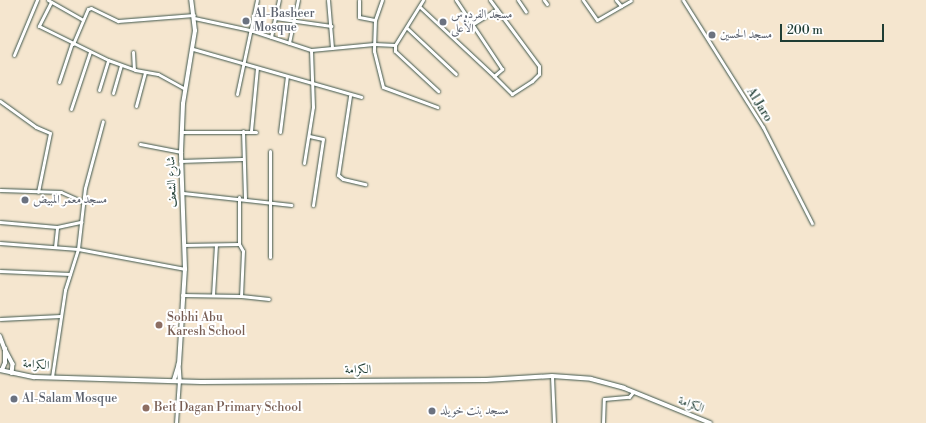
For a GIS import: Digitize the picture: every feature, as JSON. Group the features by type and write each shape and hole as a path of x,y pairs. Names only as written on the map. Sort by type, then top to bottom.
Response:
{"main road":[{"name":"الكرامة","path":"1,370 12,373 52,377 178,380 480,380 552,376 591,379 632,392 710,423"}],"street":[{"path":"14,55 37,0"},
{"name":"شارع الشعف","path":"178,380 182,295 185,269 184,193 180,152 185,89 193,49 194,16 191,0"},
{"path":"237,94 242,64 257,0"},
{"path":"271,37 279,0"},
{"path":"289,43 298,0"},
{"path":"328,0 332,48"},
{"path":"359,0 359,17 375,20"},
{"path":"382,0 375,20 374,44 383,87 437,107"},
{"path":"423,0 420,8 395,45 395,51 438,91"},
{"path":"456,0 502,69 494,76"},
{"path":"420,8 512,94 532,82 539,74 539,66 490,0"},
{"path":"518,0 526,12"},
{"path":"544,0 547,4"},
{"path":"583,0 597,20 631,0"},
{"path":"616,0 621,6"},
{"name":"Al Jaro","path":"683,0 763,127 812,223"},
{"path":"83,20 50,1 39,26 108,60 134,69 158,74 185,89"},
{"path":"59,82 72,43 83,20 91,8 118,21 194,16 250,30 311,50 374,44 395,45"},
{"path":"473,24 496,9"},
{"path":"275,18 331,26"},
{"path":"407,28 456,74"},
{"path":"193,49 350,96 361,97"},
{"path":"304,163 309,136 313,84 311,50"},
{"path":"72,109 90,52"},
{"path":"133,52 134,69"},
{"path":"98,90 108,60"},
{"path":"113,93 121,65"},
{"path":"251,131 257,68"},
{"path":"136,106 145,72"},
{"path":"280,132 287,76"},
{"path":"350,96 338,175 343,179 365,184"},
{"path":"0,101 36,127 50,133 38,192"},
{"path":"52,377 60,316 70,274 78,249 83,202 103,122"},
{"path":"242,131 242,159 245,198"},
{"path":"182,132 256,132"},
{"path":"309,136 323,139 313,205"},
{"path":"140,144 180,152"},
{"path":"270,151 270,257"},
{"path":"180,160 242,159"},
{"path":"0,190 61,192 83,202"},
{"path":"184,193 239,197 291,204"},
{"path":"239,197 239,244 243,251 241,296"},
{"path":"0,222 57,227 81,222"},
{"path":"55,247 57,227"},
{"path":"0,244 78,249 185,269"},
{"path":"184,245 239,244"},
{"path":"213,295 216,245"},
{"path":"0,271 70,274"},
{"path":"182,295 241,296 269,299"},
{"path":"0,319 60,316"},
{"path":"0,336 13,364 12,373"},
{"path":"1,370 6,363 5,349"},
{"name":"شارع الشعف","path":"178,380 179,364"},
{"path":"552,376 554,423"},
{"path":"176,423 178,380"},
{"path":"603,423 604,399 629,397 632,392"}],"place":[{"name":"Al-Basheer Mosque","path":"246,21"},
{"name":"مسجد الفردوس الأعلى","path":"443,22"},
{"name":"مسجد الحسين","path":"712,35"},
{"name":"مسجد معمر المبيض","path":"25,200"},
{"name":"Sobhi Abu Karesh School","path":"159,325"},
{"name":"Al-Salam Mosque","path":"14,399"},
{"name":"Beit Dagan Primary School","path":"146,408"},
{"name":"مسجد بنت خويلد","path":"432,411"}]}
